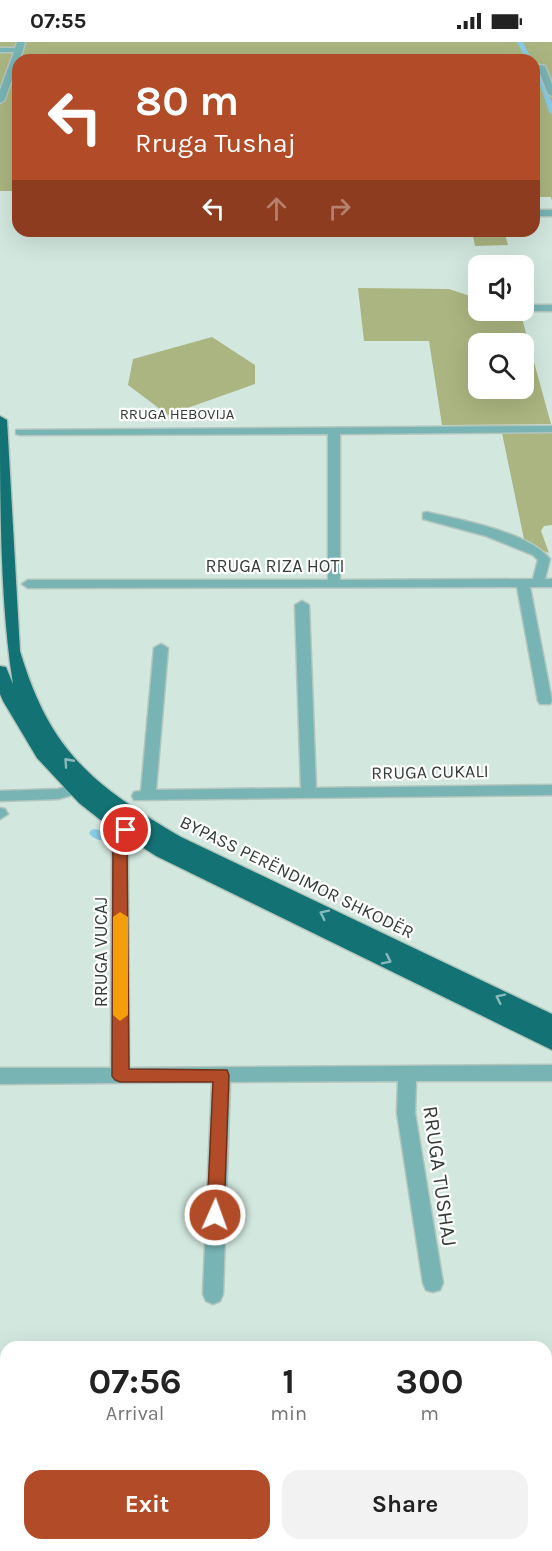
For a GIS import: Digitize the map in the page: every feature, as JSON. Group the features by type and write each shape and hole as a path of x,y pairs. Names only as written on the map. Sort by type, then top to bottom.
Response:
{"highway":[{"name":"BYPASS PERËNDIMOR SHKODËR","path":"0,420 12,651 20,686 35,721 84,780 136,820 174,842 552,1024"},
{"name":"BYPASS PERËNDIMOR SHKODËR","path":"0,671 18,718 42,756 74,789 126,830 163,851 552,1041"}],"street":[{"path":"0,50 20,46"},
{"path":"0,100 4,78 12,62"},
{"path":"540,72 552,94"},
{"path":"534,308 552,308"},
{"name":"RRUGA HEBOVIJA","path":"20,432 552,429"},
{"path":"334,430 334,584"},
{"path":"427,516 490,534 534,550 544,559 538,583"},
{"name":"RRUGA RIZA HOTI","path":"28,584 552,582"},
{"path":"523,583 545,701"},
{"path":"302,605 309,793"},
{"name":"RRUGA CUKALI","path":"161,648 143,795 552,790"},
{"path":"0,796 58,794 74,789"},
{"name":"RRUGA VUCAJ","path":"120,1076 120,844 126,830"},
{"path":"0,1076 552,1073"},
{"name":"RRUGA TUSHAJ","path":"407,1074 406,1113 433,1283"},
{"path":"213,1294 221,1075"}],"green space":[{"path":"0,42 552,42 552,201 551,197 540,197 540,54 12,54 12,191 0,191"},
{"path":"473,237 506,237 508,245 475,246"},
{"path":"358,288 449,289 468,295 468,321 523,321 526,333 468,333 468,399 534,399 534,362 551,424 442,425 429,341 364,341"},
{"path":"212,337 255,365 255,384 168,415 128,385 133,359"},
{"path":"552,432 552,525 544,526 541,531 549,553 525,544 502,433"}],"waterway":[{"path":"520,42 526,54"},
{"path":"540,79 552,112"},
{"path":"95,833 104,837 113,835"}],"slow traffic":[{"path":"120,917 120,1015"}],"route":[{"path":"126,830 120,844 120,1076 221,1075 215,1215"}]}
